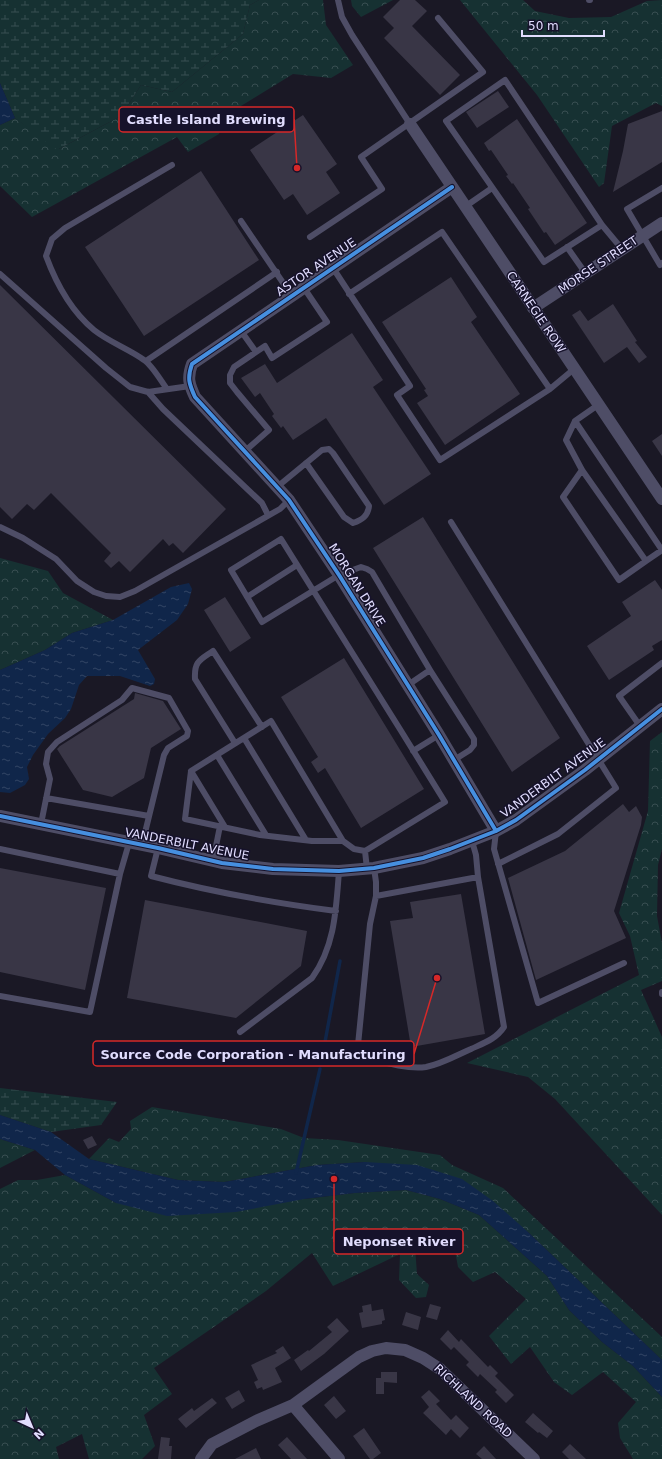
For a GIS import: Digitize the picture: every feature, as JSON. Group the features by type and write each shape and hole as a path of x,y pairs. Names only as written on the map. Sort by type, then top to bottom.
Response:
{"street":[{"name":"CARNEGIE ROW","path":"410,124 662,500"},
{"name":"ASTOR AVENUE","path":"190,386 188,374 192,364 452,187"},
{"name":"MORSE STREET","path":"534,308 662,223"},
{"name":"MORGAN DRIVE","path":"190,386 195,397 290,500 408,685 496,831"},
{"name":"VANDERBILT AVENUE","path":"0,816 158,848 213,861 273,869 339,871 370,868 423,858 496,831 516,820 662,709"},
{"name":"RICHLAND ROAD","path":"201,1459 212,1444 256,1421 293,1405 359,1357 386,1348 405,1350 424,1358 440,1369 534,1459"},
{"path":"293,1405 339,1459"}],"lane":[{"path":"338,0 342,17 352,35 410,124"},
{"path":"310,236 382,189 361,157 483,72 438,18"},
{"path":"602,225 544,262 446,121 505,80 602,225 622,249"},
{"path":"167,389 146,361 94,330 73,308 52,274 46,256 52,239 65,228 172,165"},
{"path":"466,206 492,188"},
{"path":"661,266 627,210 662,188"},
{"path":"241,221 292,296"},
{"path":"349,294 442,232 550,389"},
{"path":"567,247 586,274"},
{"path":"333,268 410,386 397,395 440,460 550,389 574,369"},
{"path":"146,361 277,272"},
{"path":"0,274 106,368 130,387 148,392 190,386"},
{"path":"245,451 269,430 237,392 230,382 230,375 234,367 265,346 272,358 327,322 304,288"},
{"path":"241,331 256,352"},
{"path":"148,392 163,409 262,503 268,515"},
{"path":"598,405 575,422 566,440 582,470 646,561"},
{"path":"575,422 662,550 619,580 563,497 582,470"},
{"path":"277,487 306,463 322,450 329,449 334,453 369,506 365,517 353,524 348,521 306,463"},
{"path":"0,528 23,538 56,559 77,581 94,592 106,596 120,597 135,591 280,508 290,500"},
{"path":"450,522 616,788 558,834 498,864"},
{"path":"191,771 271,721 343,841 354,849 365,851 445,802 313,590 297,565 281,539 231,570 262,622 313,590 339,575 361,567 372,572 430,670 474,739 474,745 470,750 454,760"},
{"path":"247,597 297,565"},
{"path":"235,743 195,679 194,670 198,661 213,651 262,727"},
{"path":"640,726 619,696 662,663"},
{"path":"408,685 430,670"},
{"path":"41,824 50,780 46,764 48,752 57,742 122,700 132,688 169,698 188,731 187,736 168,748 164,755 142,845"},
{"path":"413,751 439,735"},
{"path":"244,738 306,840"},
{"path":"217,755 266,835"},
{"path":"191,771 185,819 266,835 306,840 343,841"},
{"path":"191,771 223,827 213,861"},
{"path":"46,798 150,816"},
{"path":"496,831 494,849 538,1003 624,963"},
{"path":"365,851 376,882 376,896 370,924 357,1055 410,1067 425,1067 435,1065 490,1040 499,1034 504,1027 478,877 476,855 472,841"},
{"path":"0,996 90,1012 120,874 129,843"},
{"path":"158,848 151,876 190,886 284,904 336,911"},
{"path":"0,849 120,874"},
{"path":"240,1032 312,978 320,966 330,943 336,911 339,871"},
{"path":"376,896 478,877"}],"green space":[{"path":"0,0 259,0 250,5 243,34 172,92 141,85 121,116 57,150 15,118 0,83"},
{"path":"259,0 323,0 326,25 353,65 331,78 293,74 223,117 219,134 188,152 177,137 32,217 0,186 0,125 15,118 59,149 121,116 141,85 172,92 243,34 250,5"},
{"path":"351,0 393,0 361,17 352,6"},
{"path":"460,0 523,0 535,11 569,18 611,17 647,1 662,0 662,106 656,103 612,126 604,183 599,187 537,95"},
{"path":"0,558 48,571 63,593 113,620 72,633 45,650 0,670"},
{"path":"662,732 662,849 658,865 657,916 662,943 662,981 641,990 662,1037 662,1215 555,1099 528,1077 467,1063 639,975 630,936 619,913 648,811 650,741"},
{"path":"0,1088 117,1102 101,1125 51,1132 0,1115"},
{"path":"152,1107 281,1129 304,1138 338,1140 440,1155 452,1165 503,1188 662,1337 662,1360 528,1232 365,1162 317,1165 224,1182 178,1180 89,1159 109,1138 119,1142 131,1129 130,1121"},
{"path":"0,1139 35,1150 0,1168"},
{"path":"65,1175 116,1203 304,1199 355,1193 406,1190 440,1199 479,1215 547,1276 569,1310 602,1342 633,1366 662,1397 662,1459 633,1459 620,1438 618,1423 636,1402 603,1372 572,1395 554,1382 530,1347 511,1364 489,1336 526,1299 495,1272 473,1282 458,1267 454,1245 415,1247 417,1274 429,1285 426,1297 416,1298 399,1280 400,1254 333,1286 312,1253 266,1291 154,1368 172,1394 144,1415 155,1446 142,1459 89,1459 82,1434 56,1447 59,1459 0,1459 0,1189 18,1180 37,1180"}],"water":[{"path":"0,83 15,118 0,125"},
{"path":"189,583 192,589 188,604 177,620 138,650 155,679 154,684 150,686 120,676 87,676 79,685 71,709 65,718 48,734 33,755 27,767 29,779 25,785 10,793 0,792 0,670 45,650 72,633 113,620 171,587"},
{"path":"0,1115 51,1132 89,1159 178,1180 224,1182 317,1165 365,1162 417,1165 462,1179 493,1201 528,1232 662,1360 662,1397 633,1366 602,1342 569,1310 547,1276 479,1215 440,1199 406,1190 355,1193 304,1199 236,1212 167,1216 116,1203 65,1175 35,1150 0,1139"}],"building":[{"path":"400,0 415,0 427,11 412,26 460,75 440,95 384,38 394,28 383,17"},
{"path":"498,91 509,107 477,128 466,112"},
{"path":"662,111 662,162 613,192 628,124"},
{"path":"303,115 337,164 326,172 340,193 307,215 293,194 284,200 250,150"},
{"path":"517,119 587,223 555,245 546,232 544,233 528,209 530,208 513,183 512,184 506,176 508,175 491,150 489,151 484,143"},
{"path":"201,171 259,260 144,336 85,247"},
{"path":"451,277 477,317 471,322 520,394 445,445 417,403 428,396 424,390 426,389 382,322"},
{"path":"0,285 226,509 183,553 173,543 169,546 163,539 130,572 119,561 111,568 104,561 111,553 51,493 34,510 27,504 12,519 0,507"},
{"path":"613,304 637,341 635,342 647,357 639,363 627,347 604,363 572,315 580,310 588,321"},
{"path":"352,333 383,380 373,387 431,474 384,505 326,418 293,440 283,426 281,428 272,416 274,414 260,393 255,397 241,378 265,364 277,383"},
{"path":"662,434 662,456 652,441"},
{"path":"423,517 560,738 512,772 373,548"},
{"path":"655,580 662,590 662,640 652,646 654,650 609,680 587,646 631,616 622,602"},
{"path":"225,597 251,638 230,652 204,610"},
{"path":"344,658 424,789 361,828 325,768 318,773 311,762 318,757 281,697"},
{"path":"135,693 163,701 181,729 151,748 144,778 112,797 83,790 57,749 134,699"},
{"path":"623,804 629,812 636,806 642,817 641,825 614,911 626,938 536,980 508,878 565,851"},
{"path":"0,868 106,888 85,990 0,972"},
{"path":"461,894 485,1034 411,1047 390,921 413,918 410,902"},
{"path":"145,900 307,931 301,966 236,1018 127,998"},
{"path":"92,1136 97,1145 88,1149 83,1140"},
{"path":"371,1304 372,1311 383,1309 385,1320 382,1321 382,1324 362,1328 359,1313 363,1312 362,1306"},
{"path":"430,1304 441,1307 437,1320 426,1317"},
{"path":"406,1312 421,1317 418,1330 402,1325"},
{"path":"337,1318 349,1331 324,1354 301,1371 294,1360 308,1350 309,1351 332,1332 327,1327"},
{"path":"448,1330 459,1342 461,1339 488,1367 490,1365 498,1373 495,1376 514,1395 506,1403 495,1392 497,1390 480,1374 478,1377 466,1365 469,1362 454,1347 451,1350 440,1339"},
{"path":"283,1346 291,1358 275,1368 282,1382 263,1390 262,1387 257,1389 254,1382 258,1380 251,1365 277,1353 275,1351"},
{"path":"381,1372 397,1372 397,1383 384,1382 384,1394 376,1394 376,1378 381,1378"},
{"path":"239,1390 245,1401 232,1409 225,1398"},
{"path":"429,1390 440,1401 436,1404 451,1420 456,1415 469,1428 460,1438 451,1429 446,1435 423,1413 429,1407 421,1397"},
{"path":"334,1396 346,1411 336,1419 324,1405"},
{"path":"212,1398 217,1403 186,1428 178,1419 192,1408 194,1411"},
{"path":"533,1413 553,1431 547,1438 539,1432 538,1433 525,1422"},
{"path":"364,1428 381,1453 373,1459 370,1459 353,1436"},
{"path":"161,1437 170,1438 169,1446 172,1446 171,1459 158,1459"},
{"path":"287,1437 307,1459 291,1459 278,1445"},
{"path":"570,1444 586,1459 569,1459 562,1452"},
{"path":"484,1446 496,1459 482,1459 476,1454"},
{"path":"256,1448 261,1459 235,1459"}],"waterway":[{"path":"325,1042 340,961"},
{"path":"296,1173 320,1069"}],"cycle path":[{"path":"452,187 192,364 189,381 195,397 289,500 339,575 439,735 496,831"},
{"path":"0,816 158,848 222,863 273,869 339,871 374,868 423,858 450,849 496,831 516,820 585,770 662,709"}],"place":[{"name":"Castle Island Brewing","path":"297,168"},
{"name":"Source Code Corporation - Manufacturing","path":"437,978"},
{"name":"Neponset River","path":"334,1179"}]}
